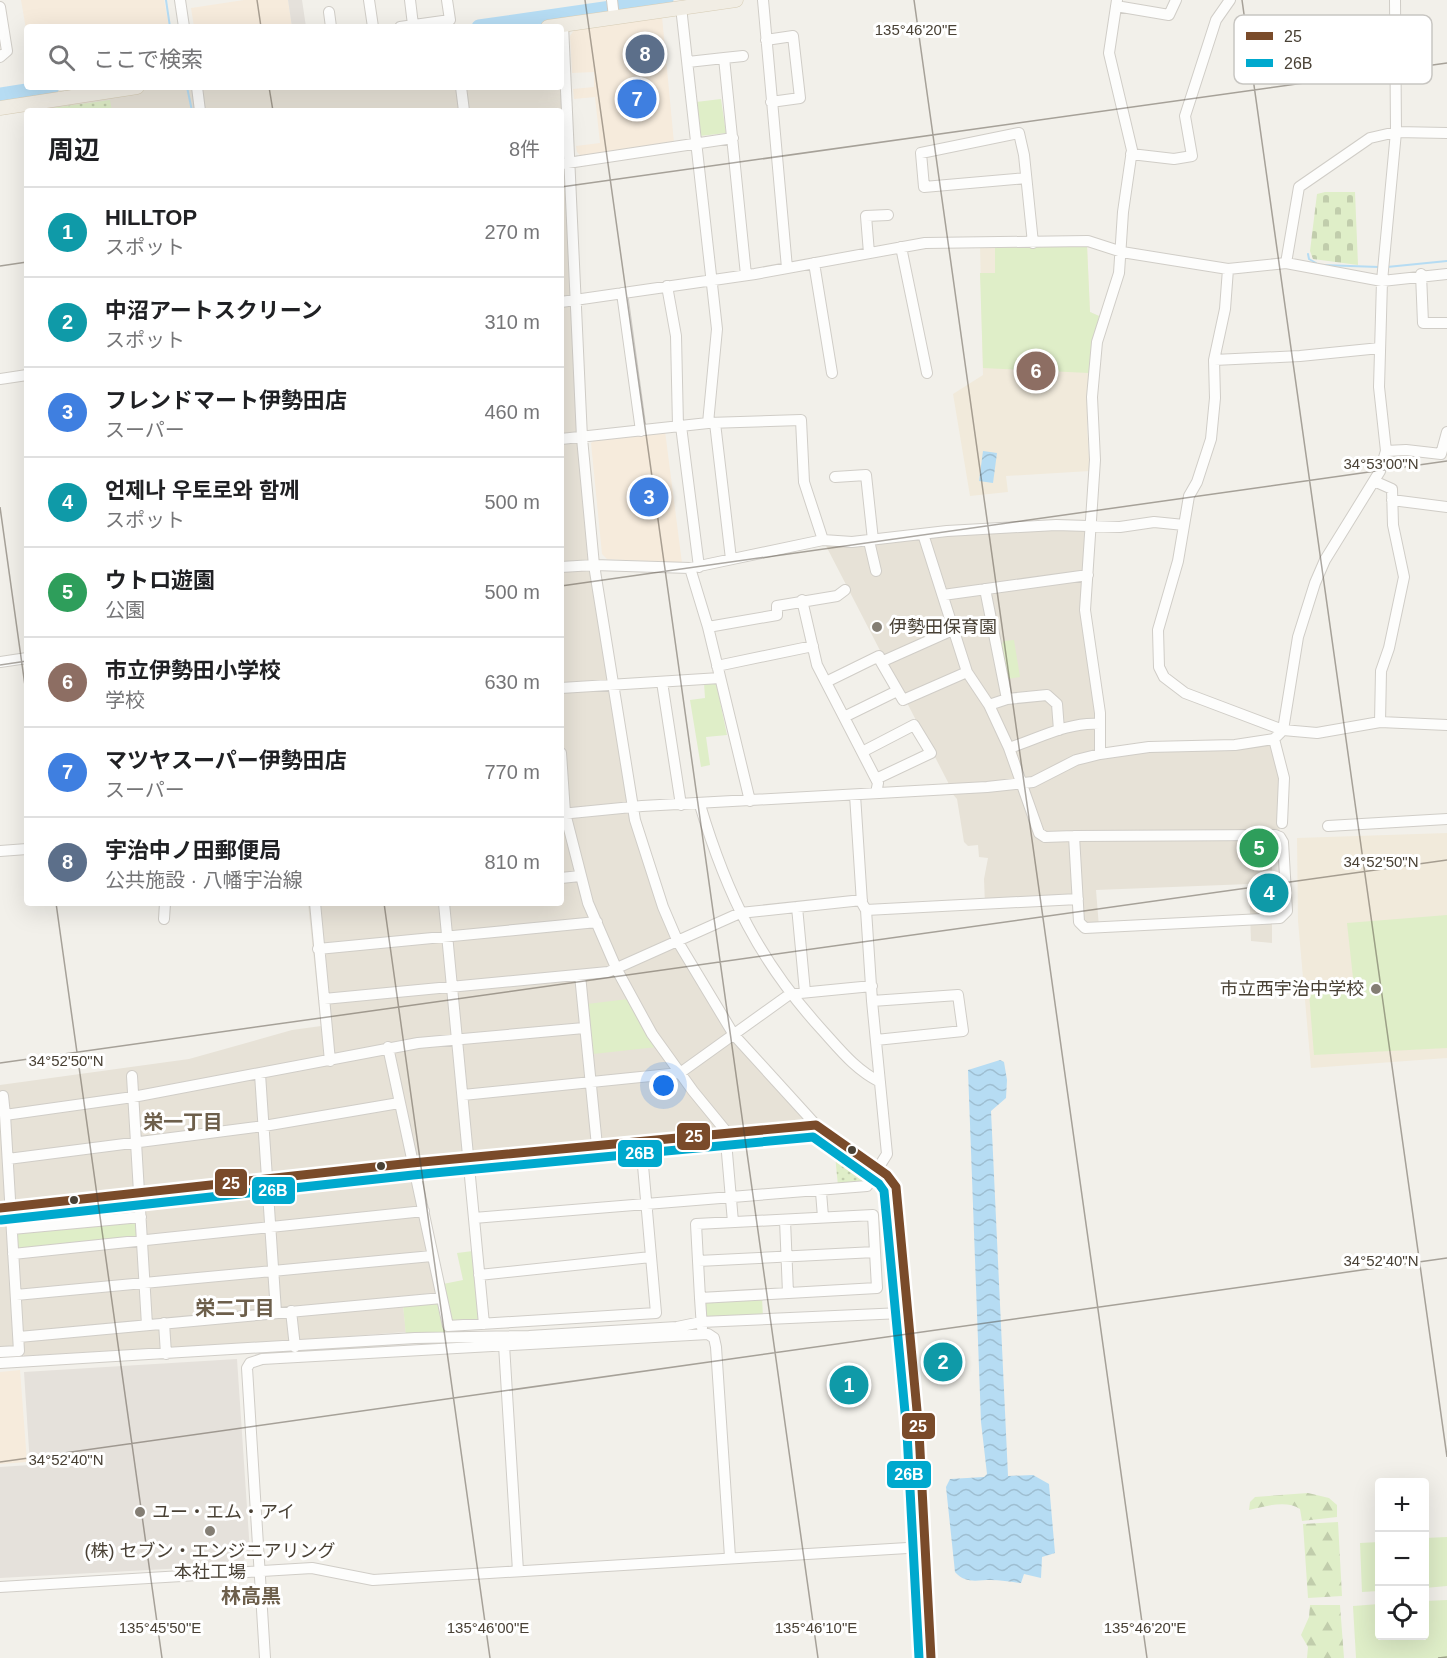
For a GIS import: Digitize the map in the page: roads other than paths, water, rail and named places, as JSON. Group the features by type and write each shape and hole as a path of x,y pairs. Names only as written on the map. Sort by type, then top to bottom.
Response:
{"main road":[{"path":"564,25 681,8 697,2 736,0"},
{"path":"0,108 117,90"}],"street":[{"path":"180,0 184,24"},
{"path":"369,0 373,24"},
{"path":"410,0 413,24"},
{"path":"420,24 450,20 447,0"},
{"path":"763,0 787,268"},
{"path":"1100,754 1100,724 1085,610 1093,526 1095,460 1092,397 1097,342 1119,273 1123,212 1131,154 1109,53 1116,3 1169,15 1176,0"},
{"path":"1131,154 1174,159 1192,156 1185,116 1216,20 1230,0"},
{"path":"1395,0 1395,15"},
{"path":"612,1 614,17"},
{"path":"0,7 1,24 8,51 0,57"},
{"path":"681,8 717,329 712,423 731,559"},
{"path":"329,12 331,24"},
{"path":"766,40 793,36 800,98 771,102"},
{"path":"688,62 743,56"},
{"path":"724,58 746,275"},
{"path":"564,814 632,807 952,791 1033,782 1076,760 1100,754 1149,747 1235,745 1274,739 1283,730 1298,637 1315,583 1325,560 1374,481 1386,452 1379,387 1380,348 1382,281 1396,132 1396,84"},
{"path":"196,90 200,108"},
{"path":"461,90 464,108"},
{"path":"564,90 565,164 577,299 582,438 594,566 632,807 663,907 678,942 734,1035 816,1125 879,1169 896,1187 919,1432 931,1658"},
{"path":"1286,263 1299,187 1371,138 1396,132 1447,133"},
{"path":"1026,178 924,187 921,153 1019,133 1026,178 1033,243"},
{"path":"565,164 695,142 733,138"},
{"path":"869,253 866,216 888,214"},
{"path":"564,301 746,275 925,243 1088,241 1122,252 1228,269 1286,263 1382,281 1421,274 1447,273"},
{"path":"901,247 927,373"},
{"path":"814,263 832,373"},
{"path":"1228,269 1225,309 1214,360 1215,399 1211,439 1197,482 1189,496 1178,561 1158,630 1159,667 1164,677 1185,693 1283,730 1317,733 1380,722 1447,725"},
{"path":"1421,274 1423,323 1447,323"},
{"path":"667,286 675,336 680,426 695,568 750,801"},
{"path":"622,293 640,431"},
{"path":"1214,360 1300,356 1380,348"},
{"path":"0,379 24,375"},
{"path":"564,439 712,423 801,420 804,482 822,540"},
{"path":"1386,452 1406,450 1442,454 1447,432"},
{"path":"835,477 866,475 876,572"},
{"path":"1374,481 1392,489 1393,525 1404,577 1389,648 1381,671 1380,722"},
{"path":"1392,500 1447,507"},
{"path":"564,567 695,568 822,540 871,540 1015,527 1120,527 1154,522 1184,525"},
{"path":"923,534 967,672 989,705 1009,748 1040,833 1045,837 1074,836 1279,837 1283,842 1287,911 1285,916 1280,918 1085,928 1080,922 1074,836"},
{"path":"943,595 1088,575"},
{"path":"985,589 1007,699"},
{"path":"708,627 777,615 777,606 802,600 837,596 845,590"},
{"path":"802,600 817,665 876,779 876,793"},
{"path":"881,662 955,629"},
{"path":"717,666 813,646"},
{"path":"826,682 879,656 903,700 967,672"},
{"path":"0,662 24,658"},
{"path":"564,688 720,678"},
{"path":"662,682 681,805"},
{"path":"844,717 897,691"},
{"path":"989,705 1007,699 1047,695 1057,704 1059,730"},
{"path":"1009,748 1059,730 1088,723 1100,724"},
{"path":"862,752 914,725 931,753 876,779"},
{"path":"1274,739 1284,778 1282,823"},
{"path":"474,1218 866,1187 887,1154 855,795"},
{"path":"700,805 720,870 740,913 790,994 853,1064 880,1082"},
{"path":"564,818 580,876 617,970 652,1034 725,1130 733,1222"},
{"path":"1328,826 1447,819"},
{"path":"0,851 24,849"},
{"path":"564,878 580,876"},
{"path":"324,999 617,970 740,913 797,907 1078,899"},
{"path":"164,919 165,906"},
{"path":"315,906 330,1061"},
{"path":"444,906 484,1324"},
{"path":"797,907 805,992"},
{"path":"318,949 597,922"},
{"path":"580,975 597,1146"},
{"path":"463,1095 680,1073 790,994 872,986"},
{"path":"872,1001 958,995 963,1031 876,1040"},
{"path":"5,1115 133,1097 330,1061 388,1047 584,1028"},
{"path":"388,1047 448,1326 656,1313 641,1143"},
{"path":"260,1074 276,1312"},
{"path":"132,1076 147,1324"},
{"path":"0,1352 19,1351 12,1229 5,1208 8,1159 3,1096"},
{"path":"8,1159 264,1126 399,1103"},
{"path":"5,1208 412,1163 816,1125"},
{"path":"821,1192 823,1218"},
{"path":"13,1254 424,1211"},
{"path":"700,1297 877,1288 873,1215 696,1224 702,1334"},
{"path":"12,1229 141,1216"},
{"path":"785,1220 788,1293"},
{"path":"698,1261 875,1252"},
{"path":"16,1295 432,1256"},
{"path":"479,1275 651,1257"},
{"path":"19,1337 442,1298"},
{"path":"291,1311 295,1347"},
{"path":"0,1363 415,1338 591,1333 677,1327 701,1322 902,1313"},
{"path":"164,1323 166,1354"},
{"path":"265,1658 247,1368 250,1363 262,1359 708,1334 714,1338 716,1347 730,1557"},
{"path":"504,1345 518,1571"},
{"path":"0,1587 312,1568 373,1580 924,1547"}],"water":[{"path":"983,451 997,453 993,483 979,481"},
{"path":"1000,1060 1004,1062 1007,1080 1006,1098 991,1111 1008,1476 1033,1475 1049,1484 1055,1553 1042,1557 1041,1578 1024,1574 1021,1583 967,1580 955,1572 946,1487 950,1479 984,1477 987,1474 981,1422 968,1070"}],"waterway":[{"path":"166,0 170,24"},
{"path":"500,24 666,0"},
{"path":"0,95 32,90"},
{"path":"188,90 191,108"},
{"path":"1308,254 1309,259 1316,263"},
{"path":"1387,267 1447,261"},
{"path":"1321,265 1379,267"}],"place":[{"name":"宇治中ノ田郵便局","path":"645,54"},
{"name":"マツヤスーパー伊勢田店","path":"637,99"},
{"name":"市立伊勢田小学校","path":"1036,371"},
{"name":"フレンドマート伊勢田店","path":"649,497"},
{"name":"伊勢田保育園","path":"877,627"},
{"name":"ウトロ遊園","path":"1259,848"},
{"name":"언제나 우토로와 함께","path":"1269,893"},
{"name":"市立西宇治中学校","path":"1376,989"},
{"name":"中沼アートスクリーン","path":"943,1362"},
{"name":"HILLTOP","path":"849,1385"},
{"name":"ユー・エム・アイ","path":"140,1512"},
{"name":"(株) セブン・エンジニアリング 本社工場","path":"210,1531"}],"district":[{"name":"栄一丁目","path":"183,1122"},
{"name":"栄二丁目","path":"235,1308"},
{"name":"林高黒","path":"251,1596"}]}
